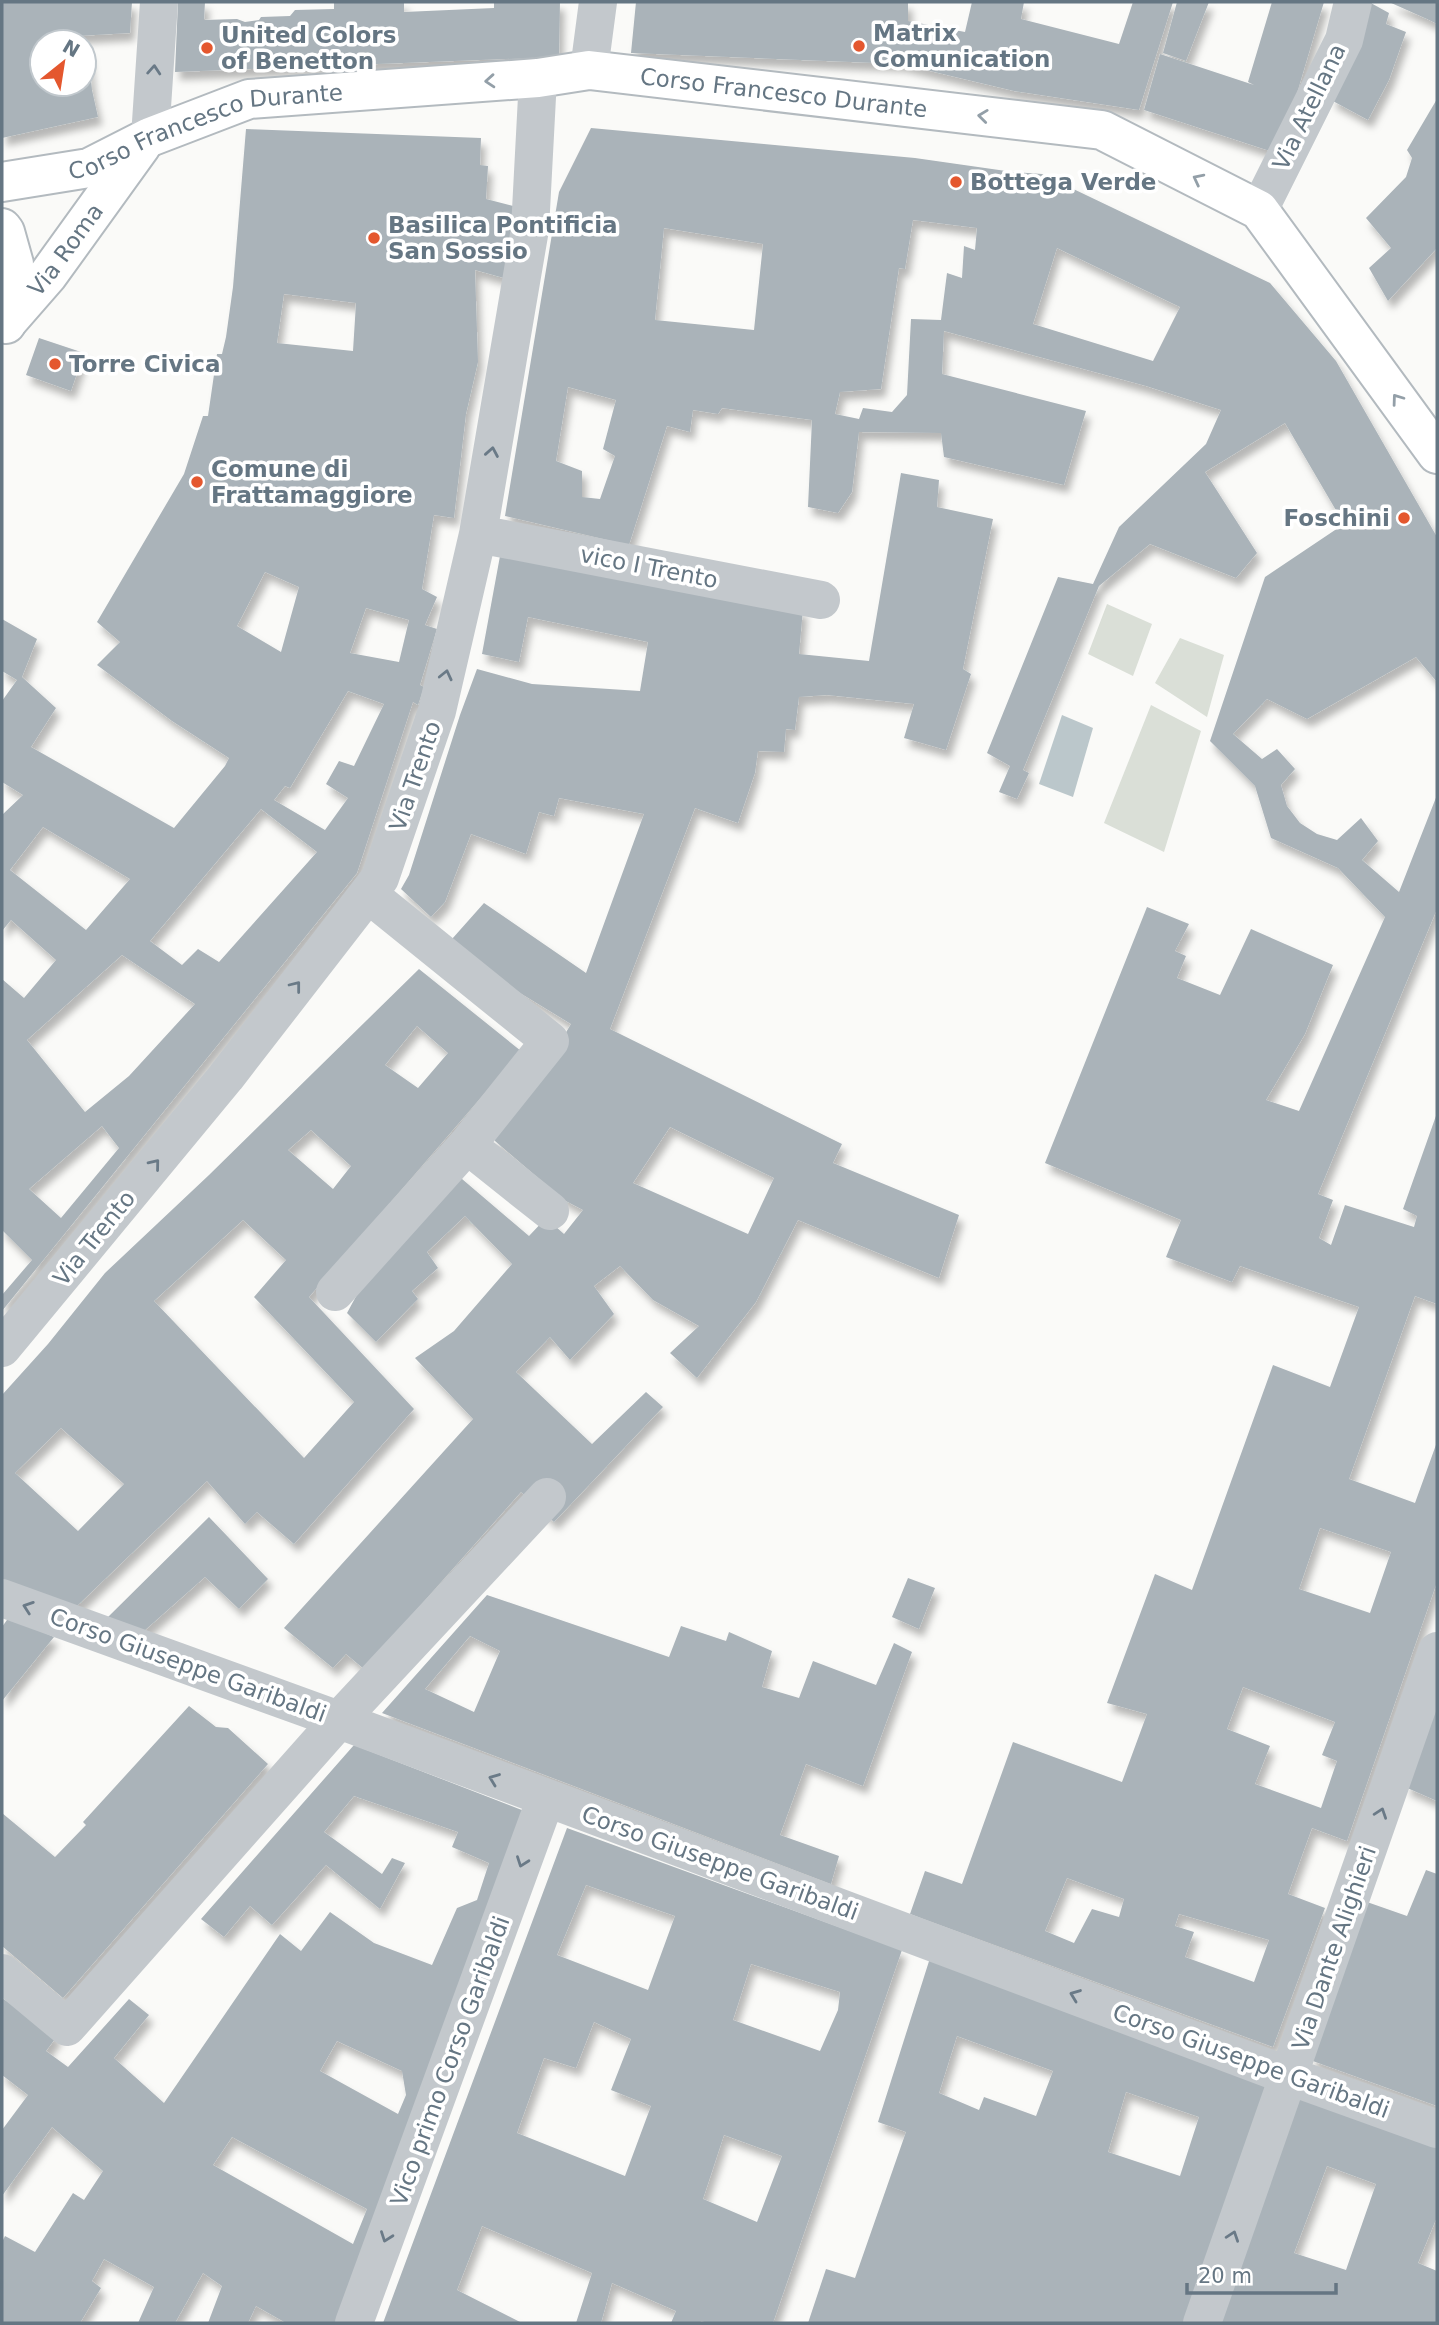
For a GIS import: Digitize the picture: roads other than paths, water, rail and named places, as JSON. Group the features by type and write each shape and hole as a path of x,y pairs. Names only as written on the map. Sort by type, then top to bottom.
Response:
{"street":[{"path":"148,138 159,2"},
{"path":"589,70 598,2"},
{"name":"Via Atellana","path":"1259,211 1344,40 1353,2"},
{"name":"Corso Francesco Durante","path":"2,182 89,168 148,138 249,99 538,78 589,70 1102,130 1259,211 1437,454"},
{"name":"Via Trento","path":"2,1348 226,1077 380,878 437,711 478,534 530,229 538,78"},
{"name":"Via Roma","path":"4,329 48,275 148,138"},
{"name":"Via Roma","path":"2,228 14,264 4,329"},
{"name":"vico I Trento","path":"478,534 821,600"},
{"path":"335,1292 467,1145 550,1041 368,894"},
{"path":"467,1145 550,1211"},
{"path":"2,1973 67,2027 339,1720 547,1497"},
{"name":"Corso Giuseppe Garibaldi","path":"2,1598 339,1720 1437,2129"},
{"name":"Via Dante Alighieri","path":"1202,2323 1435,1665"},
{"name":"Vico primo Corso Garibaldi","path":"354,2323 546,1798"}],"place":[{"name":"Matrix Comunication","path":"859,46"},
{"name":"United Colors of Benetton","path":"207,48"},
{"name":"Bottega Verde","path":"956,182"},
{"name":"Basilica Pontificia San Sossio","path":"374,238"},
{"name":"Torre Civica","path":"55,364"},
{"name":"Comune di Frattamaggiore","path":"197,482"},
{"name":"Foschini","path":"1404,518"}]}
